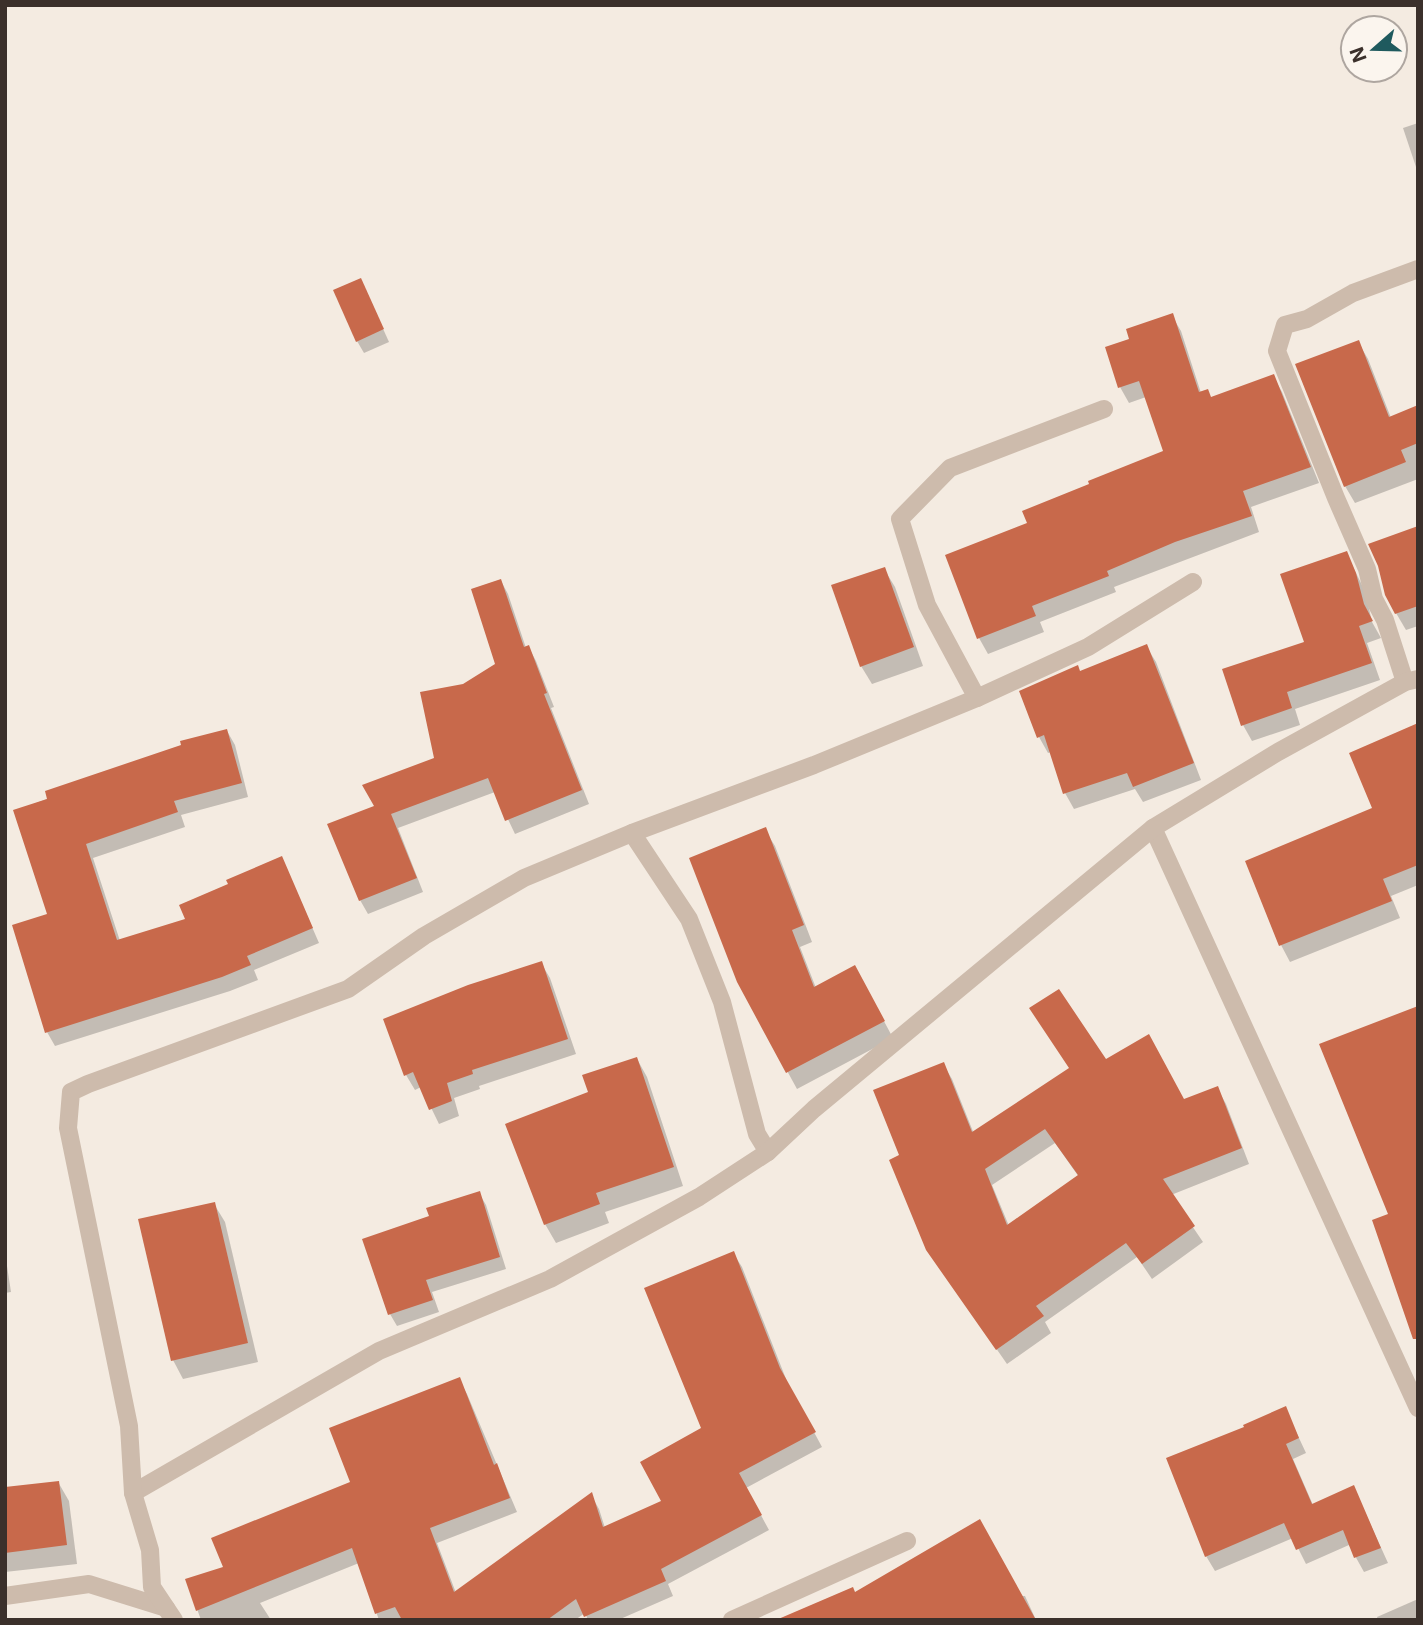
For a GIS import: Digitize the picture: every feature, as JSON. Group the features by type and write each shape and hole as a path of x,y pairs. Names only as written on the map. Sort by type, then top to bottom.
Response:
{"street":[{"path":"133,1493 379,1351 550,1279 699,1197 768,1152 814,1109 1153,828 1278,752 1411,680 1374,599 1367,569 1277,351 1285,325 1307,319 1353,293 1418,270"},
{"path":"976,698 927,605 900,519 950,468 1104,409"},
{"path":"170,1614 152,1587 150,1550 133,1493 129,1426 68,1128 71,1092 348,989 425,936 524,878 632,833 814,765 976,698 1088,647 1193,582"},
{"path":"1153,828 1418,1408"},
{"path":"632,833 689,919 722,1002 757,1133 768,1152"},
{"path":"732,1620 907,1541"},
{"path":"5,1596 89,1584 170,1614"}],"building":[{"path":"361,278 384,329 356,342 333,290"},
{"path":"1173,313 1199,392 1208,389 1211,397 1274,374 1311,467 1243,491 1252,516 1175,542 1107,571 1109,576 1032,606 1036,616 977,639 945,555 1027,523 1022,511 1163,451 1139,381 1118,388 1105,347 1129,339 1126,329"},
{"path":"1359,340 1389,417 1418,405 1418,443 1401,450 1406,462 1344,487 1295,364"},
{"path":"1418,526 1418,606 1395,614 1385,595 1378,566 1368,544"},
{"path":"1347,551 1364,604 1373,621 1359,626 1372,663 1287,692 1292,708 1241,726 1222,669 1304,642 1280,574"},
{"path":"885,567 914,647 860,667 831,585"},
{"path":"501,579 524,647 529,645 547,693 544,694 582,790 505,821 488,778 391,814 417,878 359,901 327,824 374,806 362,785 434,758 420,692 463,684 495,664 471,589"},
{"path":"1147,644 1194,763 1133,787 1127,773 1063,794 1044,735 1037,738 1019,691 1078,665 1080,671"},
{"path":"1418,723 1418,865 1383,879 1392,901 1279,946 1245,861 1372,808 1349,753"},
{"path":"227,729 242,783 174,801 178,812 86,844 117,940 185,919 179,905 228,884 226,880 282,856 313,928 247,956 251,965 222,977 45,1033 12,925 47,914 13,810 47,799 45,791 181,745 180,741"},
{"path":"766,827 804,925 792,930 814,987 855,965 885,1021 786,1073 737,982 689,858"},
{"path":"542,961 568,1039 472,1070 473,1074 447,1083 452,1101 429,1110 413,1072 404,1076 383,1019 468,985"},
{"path":"1059,989 1106,1059 1149,1034 1184,1099 1218,1086 1242,1148 1163,1179 1195,1226 1142,1264 1126,1243 1036,1306 1044,1316 996,1350 926,1250 889,1160 899,1155 873,1090 944,1062 972,1132 1069,1068 1029,1008","holes":["1045,1129 1078,1175 1007,1225 985,1169"]},
{"path":"1418,1006 1418,1339 1413,1339 1372,1220 1388,1214 1319,1044"},
{"path":"637,1057 674,1167 596,1193 600,1204 544,1225 505,1124 588,1092 582,1075"},
{"path":"480,1191 500,1257 426,1280 433,1300 388,1315 362,1239 429,1216 426,1208"},
{"path":"215,1202 248,1343 171,1361 138,1219"},
{"path":"734,1251 780,1368 816,1432 739,1473 762,1515 661,1569 666,1581 584,1617 576,1599 547,1620 402,1620 395,1607 375,1614 352,1548 196,1611 185,1579 223,1567 211,1538 350,1482 329,1428 460,1377 494,1465 497,1463 510,1498 430,1528 454,1592 592,1492 603,1527 661,1501 640,1462 701,1428 644,1288"},
{"path":"1286,1406 1299,1438 1286,1444 1312,1504 1354,1485 1381,1548 1354,1558 1343,1530 1296,1550 1284,1523 1205,1557 1166,1458 1244,1427 1243,1425"},
{"path":"59,1481 67,1545 5,1553 5,1487"},
{"path":"980,1519 1036,1620 776,1620 853,1587 855,1592"}]}
